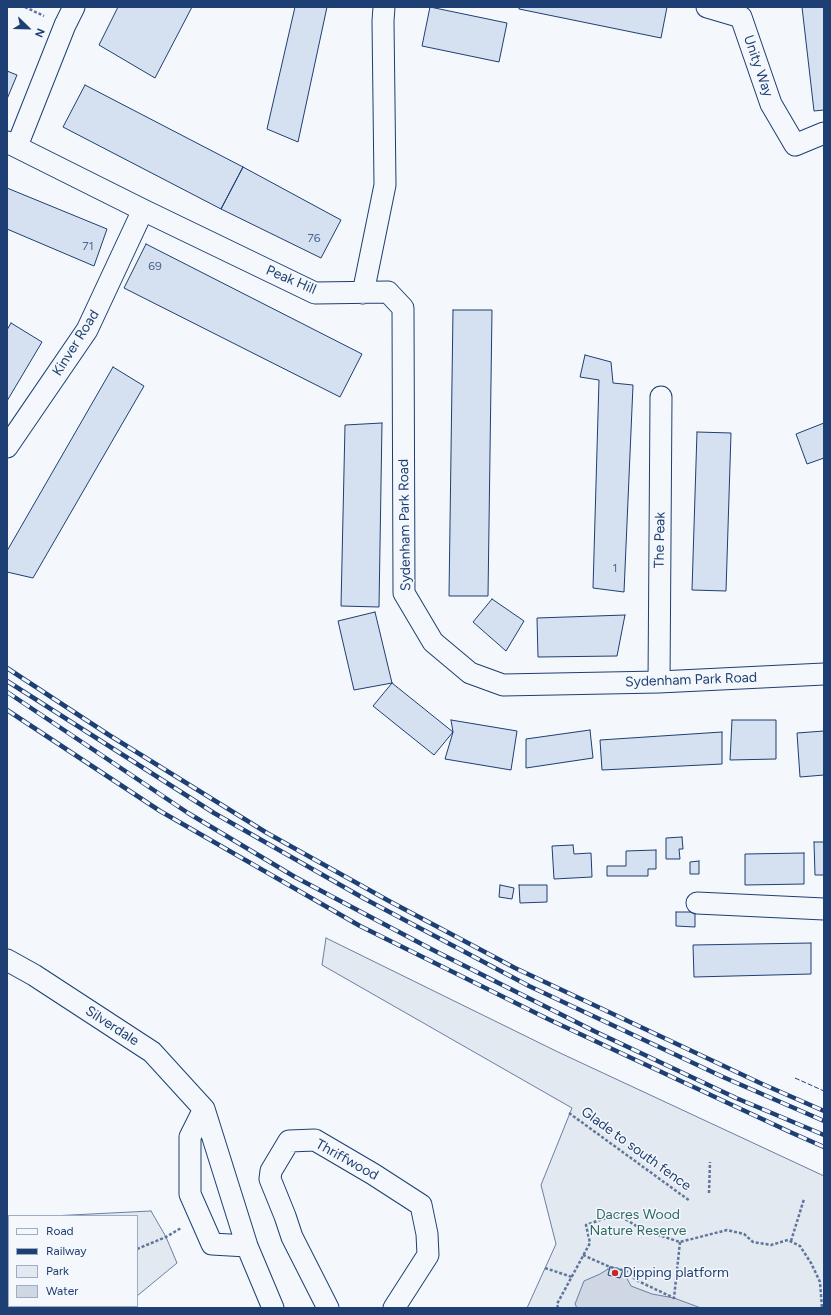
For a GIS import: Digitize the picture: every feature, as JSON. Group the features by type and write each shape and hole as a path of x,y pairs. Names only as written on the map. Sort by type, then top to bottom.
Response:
{"street":[{"path":"12,144 74,7"},
{"path":"363,293 385,185 384,7"},
{"name":"Unity Way","path":"707,7 741,17 771,104 795,145 824,132"},
{"name":"Peak Hill","path":"12,144 143,210 315,293 363,293"},
{"name":"Kinver Road","path":"7,447 87,330 143,210"},
{"name":"Sydenham Park Road","path":"363,293 388,292 403,308 404,593 433,642 470,673 503,685 659,682 824,674"},
{"name":"The Peak","path":"659,682 661,397"},
{"path":"697,903 824,909"},
{"name":"Silverdale","path":"8,962 34,976 152,1052 204,1109 247,1246 273,1308"},
{"path":"204,1109 190,1137 190,1194 212,1244 247,1246"},
{"name":"Thriffwood","path":"328,1308 292,1237 270,1179 271,1171 289,1141 314,1140 374,1174 421,1205 427,1234 428,1255 394,1308"}],"path":[{"name":"Glade to south fence","path":"570,1113 690,1201"},
{"path":"709,1193 710,1162"},
{"path":"791,1242 804,1199"},
{"path":"558,1308 557,1304 582,1255 590,1243 586,1225 617,1214 643,1230 680,1242 727,1230 744,1234 753,1242 770,1245 788,1240 800,1246 811,1263 820,1282 822,1308"},
{"path":"138,1249 166,1237 200,1217"},
{"path":"582,1255 610,1267 626,1271 636,1280 674,1298 680,1242"},
{"path":"545,1268 572,1277"}],"green space":[{"name":"Dacres Wood Nature Reserve","path":"326,938 558,1052 824,1176 824,1308 527,1308 556,1244 541,1185 572,1108 322,965"},
{"path":"151,1211 166,1237 177,1263 138,1295 138,1215 71,1215"},
{"path":"7,1218 8,1307 124,1307 123,1308 7,1308"}],"water":[{"path":"608,1269 624,1273 631,1286 652,1294 674,1298 701,1308 577,1308 575,1304 584,1281"}],"building":[{"path":"118,7 192,7 155,78 99,45"},
{"path":"295,7 327,7 298,142 267,129"},
{"path":"430,7 507,23 499,62 422,46"},
{"path":"519,7 667,7 661,38 519,9"},
{"path":"802,7 824,7 824,110 814,111"},
{"path":"7,71 17,75 7,99"},
{"path":"85,85 243,167 221,209 63,127"},
{"path":"243,167 341,220 321,258 221,209"},
{"path":"7,188 107,229 94,266 7,229"},
{"path":"146,244 362,354 340,397 124,288"},
{"path":"453,310 492,310 488,596 449,596"},
{"path":"11,323 42,342 7,401 7,330"},
{"path":"585,355 611,362 613,383 633,385 624,592 593,588 599,380 580,377"},
{"path":"113,367 144,386 33,578 7,572 7,551"},
{"path":"382,423 379,607 341,606 345,425"},
{"path":"824,423 824,458 807,464 796,434"},
{"path":"697,432 731,433 726,591 692,590"},
{"path":"492,599 524,621 506,651 473,622"},
{"path":"375,612 392,683 354,690 338,621"},
{"path":"625,615 617,656 538,657 537,618"},
{"path":"392,683 453,732 434,755 373,706"},
{"path":"451,720 517,731 511,770 445,759 453,732"},
{"path":"732,720 776,720 776,759 730,760"},
{"path":"590,730 593,758 526,768 526,739"},
{"path":"824,731 824,775 800,777 797,733"},
{"path":"722,732 722,764 602,770 600,740"},
{"path":"682,837 683,849 679,849 680,859 666,859 666,838"},
{"path":"814,842 824,842 824,875 815,875"},
{"path":"573,845 574,854 591,853 592,877 554,879 552,846"},
{"path":"656,850 656,869 648,869 648,876 607,876 607,866 626,866 626,851"},
{"path":"804,853 804,884 745,885 745,854"},
{"path":"699,861 699,874 690,874 690,862"},
{"path":"500,885 514,888 512,899 499,897"},
{"path":"519,885 547,885 547,902 520,903"},
{"path":"676,912 695,912 695,927 676,926"},
{"path":"811,943 811,974 694,977 693,945"},
{"name":"Dipping platform","path":"610,1267 623,1270 620,1278 608,1275"}],"railway":[{"path":"7,668 109,735 267,833 389,901 515,968 760,1083 824,1111"},
{"path":"7,681 214,813 365,899 529,986 723,1077 824,1121"},
{"path":"7,692 188,813 295,877 433,950 594,1031 736,1098 824,1135"},
{"path":"7,710 160,811 360,926 550,1020 824,1147"}],"fence":[{"path":"795,1078 824,1091"}],"place":[{"name":"Dipping platform","path":"615,1273"}]}
